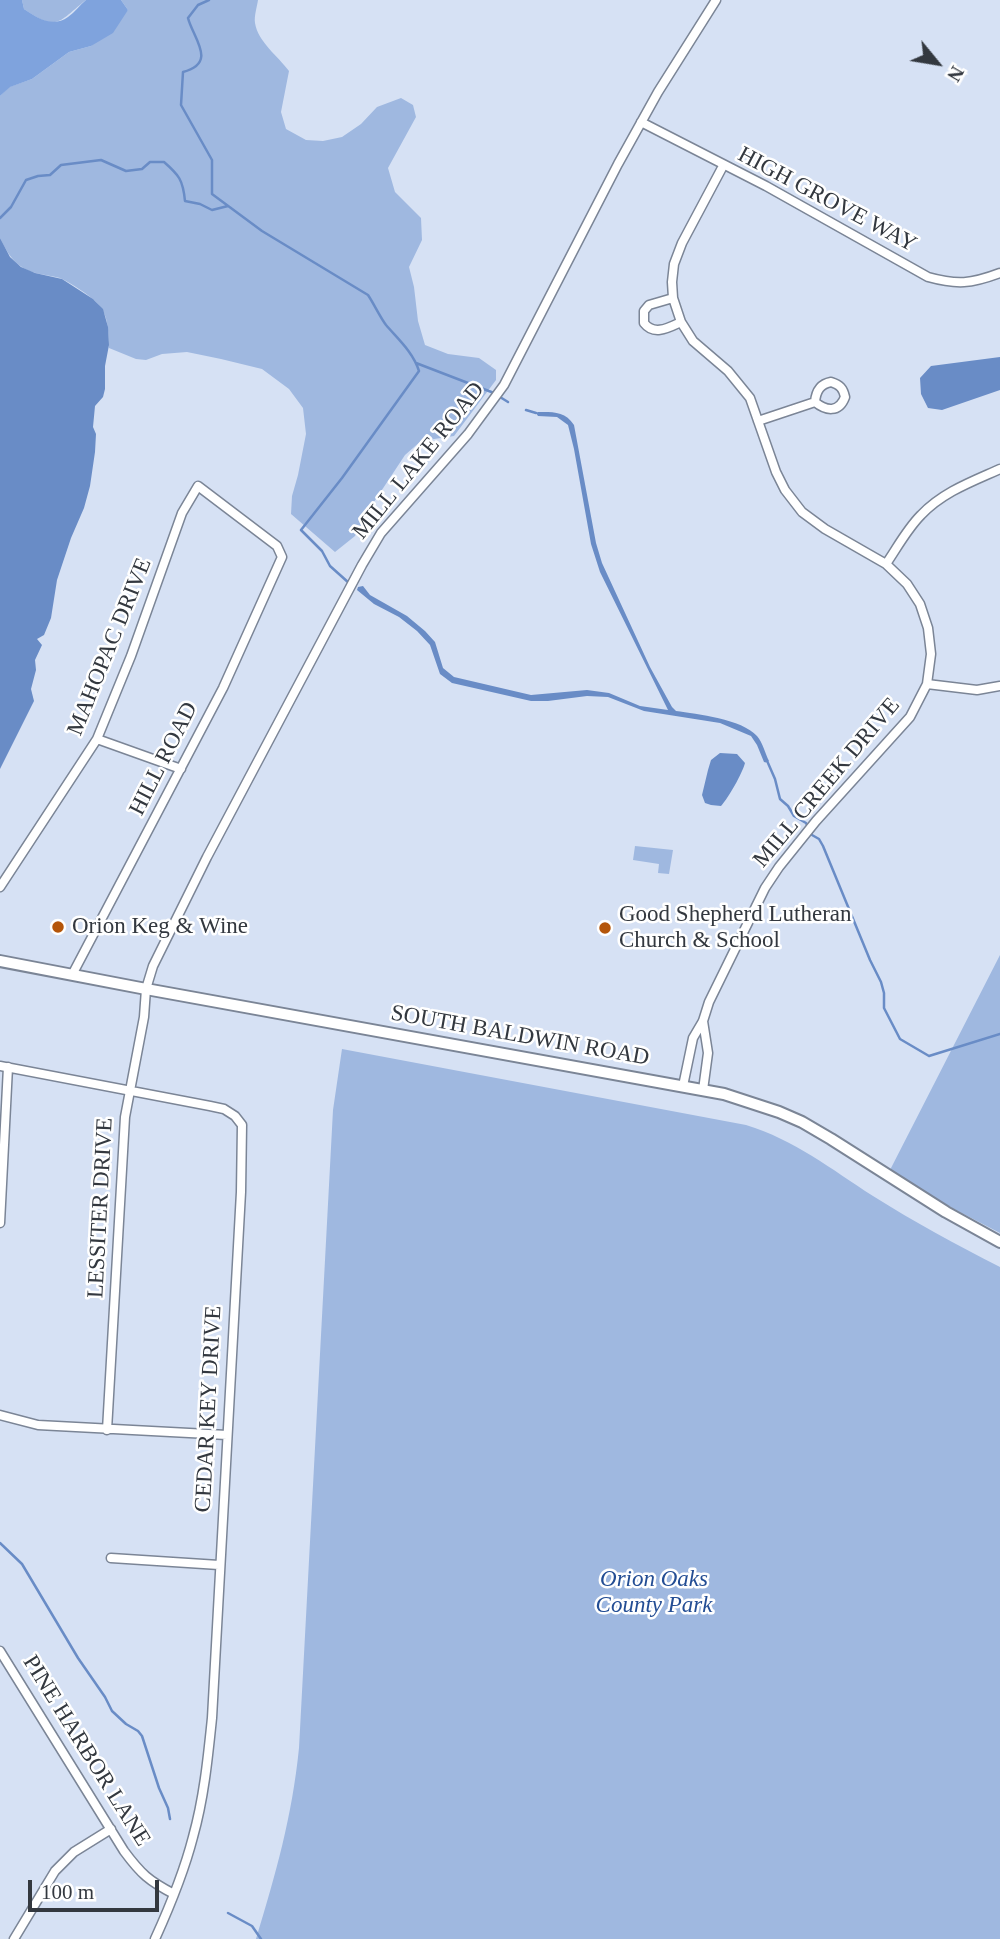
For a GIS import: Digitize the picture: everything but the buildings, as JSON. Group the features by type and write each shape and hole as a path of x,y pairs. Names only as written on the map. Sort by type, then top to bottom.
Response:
{"main road":[{"name":"SOUTH BALDWIN ROAD","path":"0,961 683,1086 746,1101 802,1122 946,1213 1000,1242"}],"street":[{"name":"MILL LAKE ROAD","path":"146,989 153,966 169,932 362,565 381,533 468,433 504,385 641,122 716,0"},
{"name":"HIGH GROVE WAY","path":"641,122 766,186 928,277 949,283 973,282 1000,273"},
{"name":"MILL CREEK DRIVE","path":"683,1086 693,1038 765,888 816,821 910,717 927,684 931,654 928,628 920,604 907,584 886,564 825,529 802,512 785,490 776,472 747,394 728,371 693,341 681,323 673,298 674,264 682,243 723,166"},
{"path":"673,298 649,305 644,311 644,323 657,331 681,323"},
{"path":"758,421 815,401"},
{"path":"886,564 919,516 943,496 1000,469"},
{"name":"HILL ROAD","path":"72,975 223,688 282,556 277,547 198,486"},
{"name":"MAHOPAC DRIVE","path":"0,887 97,739 131,656 182,513 198,486"},
{"path":"927,684 977,690 1000,686"},
{"path":"97,739 181,769"},
{"name":"LESSITER DRIVE","path":"107,1430 125,1117 144,1017 146,989"},
{"name":"MILL CREEK DRIVE","path":"703,1021 708,1053 703,1090"},
{"path":"0,1223 4,1067"},
{"name":"CEDAR KEY DRIVE","path":"4,1067 224,1109 235,1115 242,1125 241,1192 212,1718 193,1836 174,1894 155,1939"},
{"path":"0,1415 38,1425 227,1436"},
{"path":"111,1558 219,1565"},
{"name":"PINE HARBOR LANE","path":"0,1651 139,1871 153,1883 174,1894"},
{"path":"14,1939 55,1871 74,1853 111,1829"}],"green space":[{"path":"22,0 86,0 63,18 51,22 44,21 24,9"},
{"path":"121,0 258,0 255,17 257,30 264,43 289,71 281,112 286,129 306,140 323,141 342,137 361,124 377,107 401,98 413,105 416,117 388,168 395,192 421,218 422,240 409,267 425,345 448,354 479,358 496,370 496,380 454,436 421,441 405,455 355,536 335,552 291,514 292,496 306,434 303,408 289,389 262,369 221,359 187,352 162,354 146,360 136,359 109,348 108,328 101,307 63,279 24,268 10,256 0,238 0,96 9,87 32,79 69,52 91,46 128,10"},
{"path":"635,846 673,850 669,874 658,873 659,864 633,860"},
{"path":"1000,955 1000,1233 890,1170"},
{"name":"Orion Oaks County Park","path":"342,1049 746,1125 797,1147 904,1215 1000,1267 1000,1939 256,1939 282,1845 299,1748 333,1110"}],"shaded area":[{"path":"0,0 22,0 24,9 51,22 68,17 86,0 121,0 128,10 113,33 91,46 69,52 32,79 10,87 0,96"},
{"path":"0,238 10,257 21,267 62,279 93,299 103,309 109,345 105,389 103,397 95,406 95,452 90,486 57,580 51,618 44,635 37,639 42,645 35,660 36,670 31,689 34,701 0,769"},
{"path":"1000,357 1000,390 942,410 928,408 921,394 920,378 931,366"},
{"path":"538,412 563,415 574,425 602,563 650,667 672,707 676,711 730,721 750,730 761,742 768,763 764,762 751,736 720,723 644,711 608,697 531,701 452,683 440,674 430,645 417,631 357,590 363,586 370,595 407,616 425,631 435,642 443,668 454,677 531,695 587,690 609,693 640,706 668,710 600,572 591,544 568,425 557,417 538,416"},
{"path":"720,753 737,754 745,763 721,806 705,803 702,795 711,760"}],"waterway":[{"path":"209,0 198,5 188,18 201,56 199,63 183,72 181,105 212,160 212,194 262,231 368,295 386,325 409,352 419,371 301,530 322,551 330,566 349,583"},
{"path":"0,218 11,207 26,180 50,175 61,165 101,160 126,171 142,169 150,162 164,162 179,178 185,201 212,210 228,206"},
{"path":"416,363 494,393"},
{"path":"500,397 508,402"},
{"path":"526,410 536,413"},
{"path":"768,763 780,799 794,816 806,823 812,835 819,839 823,846 881,982 884,1008 900,1039 929,1056 1000,1034"},
{"path":"0,1543 22,1564 112,1711 142,1736 170,1819"},
{"path":"228,1913 252,1926 261,1939"}],"place":[{"name":"Orion Keg & Wine","path":"58,927"},
{"name":"Good Shepherd Lutheran Church & School","path":"605,928"}]}
